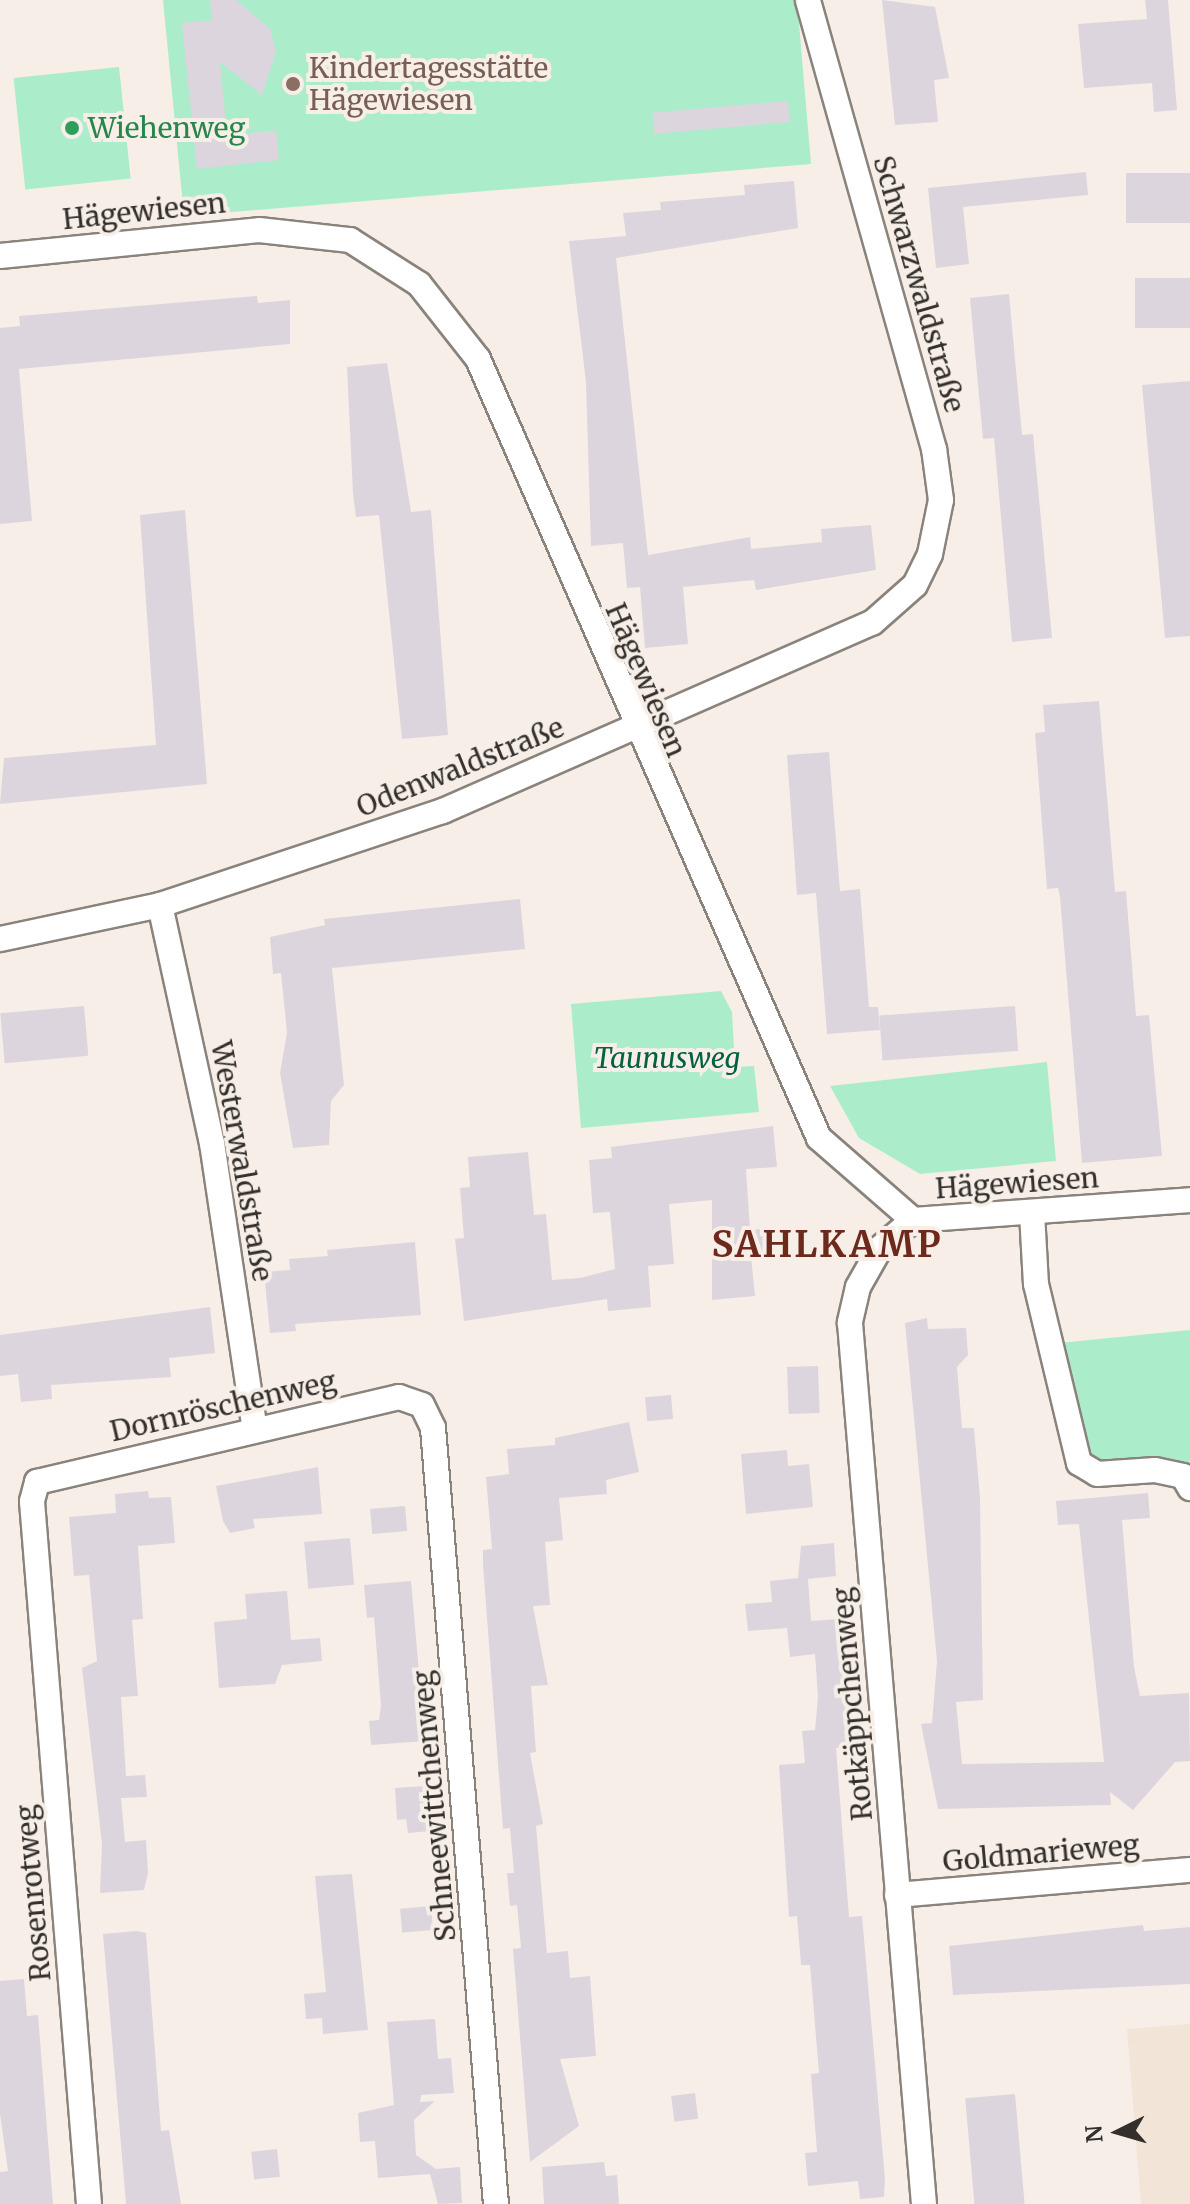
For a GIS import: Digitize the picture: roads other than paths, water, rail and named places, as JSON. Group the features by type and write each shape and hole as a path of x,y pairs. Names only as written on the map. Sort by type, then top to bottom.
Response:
{"street":[{"name":"Schwarzwaldstraße","path":"808,0 934,449 941,500 930,554 915,585"},
{"name":"Hägewiesen","path":"0,256 259,230 350,240 381,256 450,316 478,359 633,728 819,1138 913,1220 1190,1200"},
{"name":"Odenwaldstraße","path":"0,939 160,905 443,811 872,623 915,585"},
{"name":"Westerwaldstraße","path":"160,905 212,1143 255,1430"},
{"path":"1032,1213 1036,1284 1079,1463 1097,1474 1155,1470 1183,1476 1190,1488"},
{"name":"Rotkäppchenweg","path":"913,1220 880,1248 858,1287 850,1323 924,2204"},
{"name":"Dornröschenweg","path":"37,1482 399,1397 422,1405"},
{"name":"Schneewittchenweg","path":"422,1405 433,1428 496,2204"},
{"name":"Rosenrotweg","path":"37,1482 32,1501 89,2204"},
{"name":"Goldmarieweg","path":"897,1895 1190,1870"}],"place":[{"name":"Kindertagesstätte Hägewiesen","path":"293,84"},
{"name":"Wiehenweg","path":"72,128"}],"district":[{"name":"SAHLKAMP","path":"827,1245"}],"park label":[{"name":"Taunusweg","path":"667,1058"}]}
